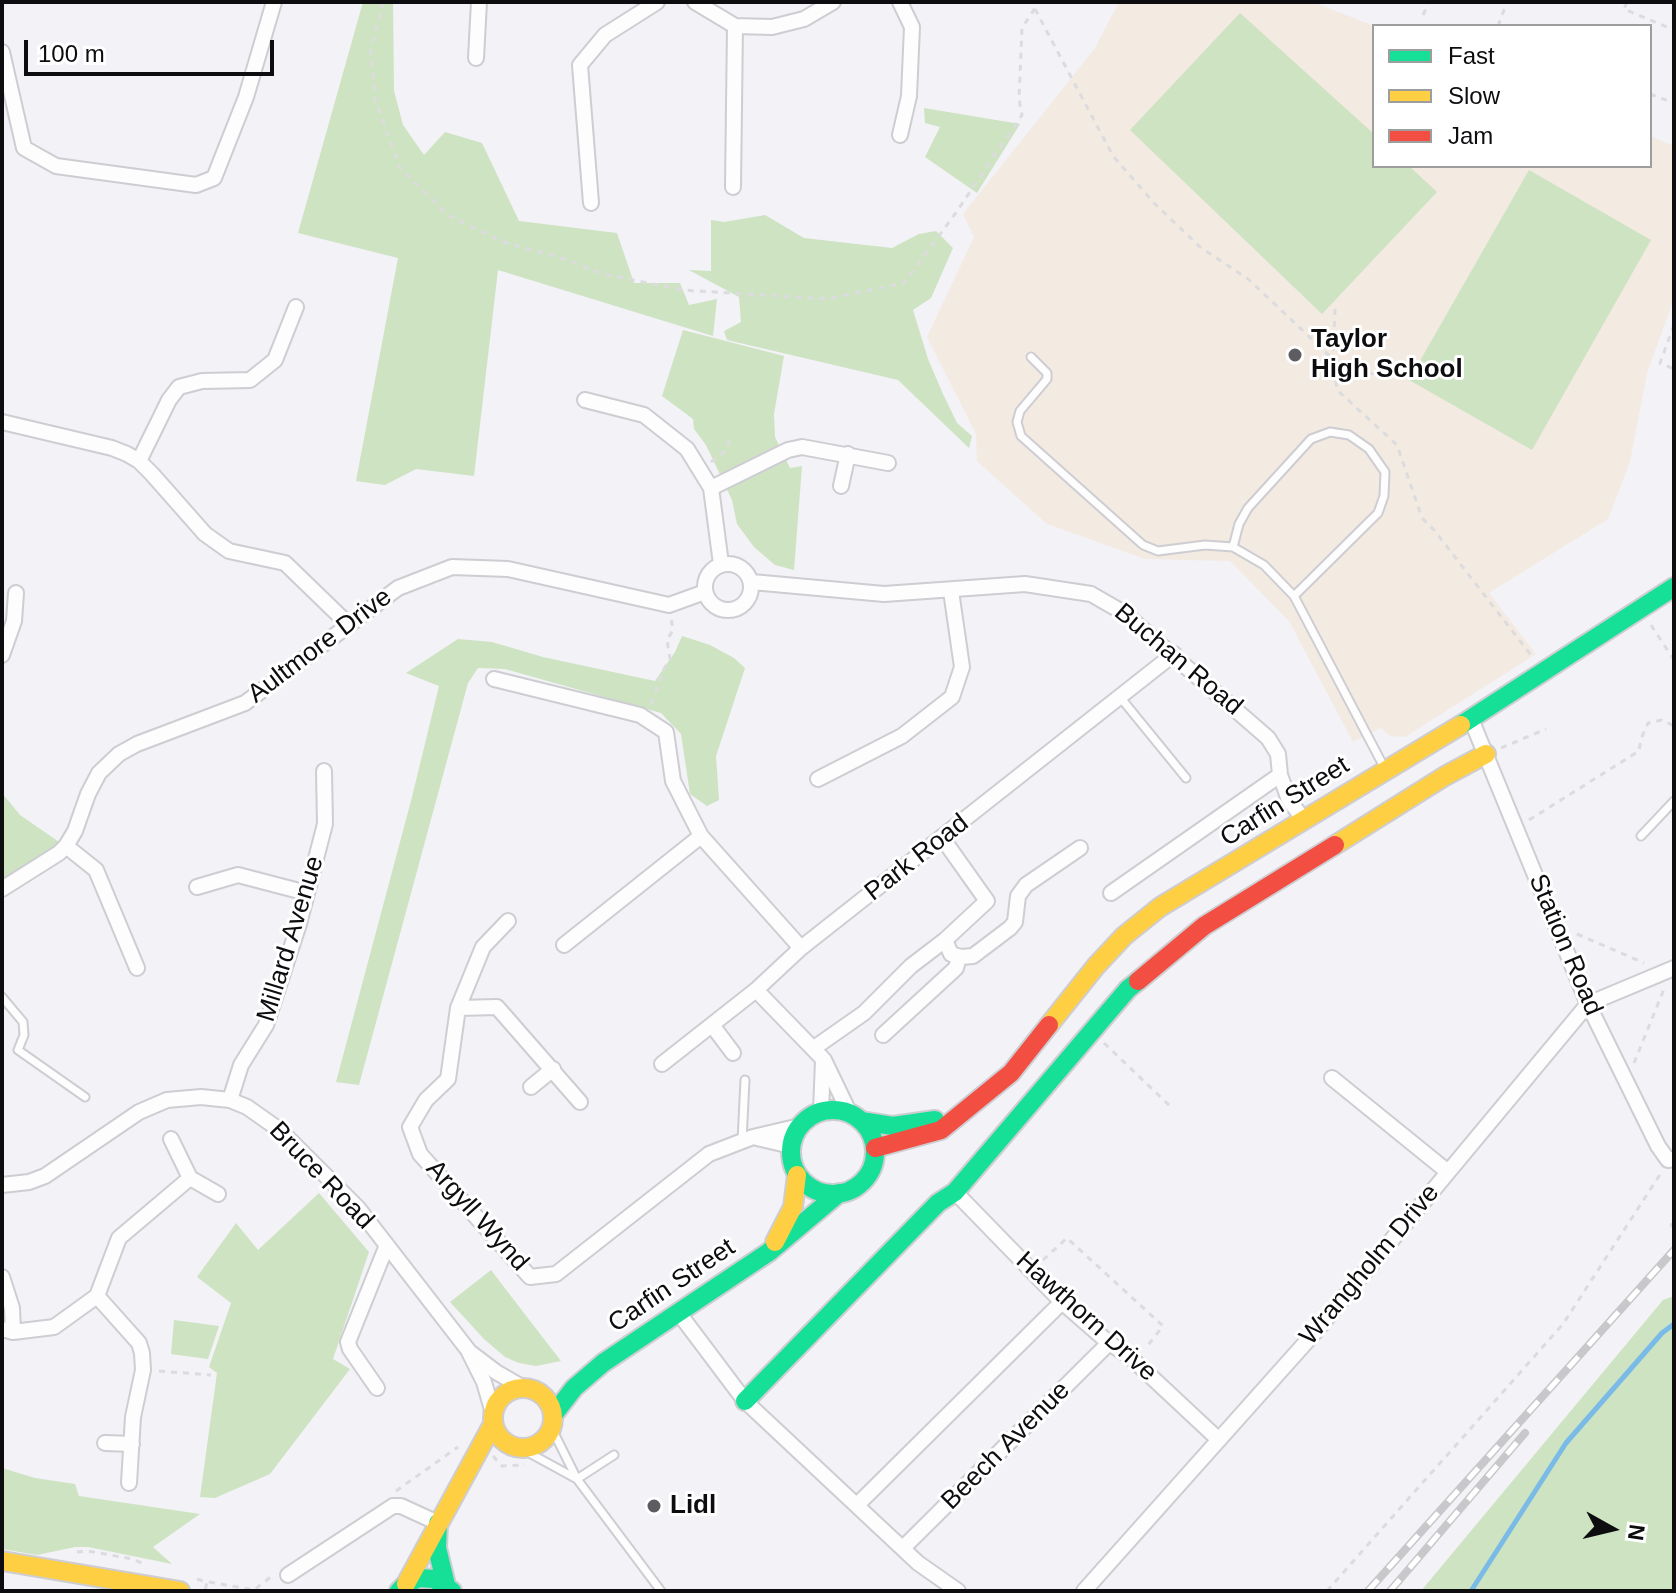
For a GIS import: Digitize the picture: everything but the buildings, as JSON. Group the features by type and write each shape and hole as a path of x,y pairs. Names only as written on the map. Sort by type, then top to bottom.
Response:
{"main road":[{"name":"Carfin Street","path":"875,1148 941,1130 1011,1073 1096,966 1124,936 1160,907 1471,719 1674,587"},
{"path":"745,1401 938,1203 955,1192 1128,989 1204,926 1445,776 1486,754"},
{"path":"836,1110 855,1118 872,1137 874,1159 866,1178 855,1188 827,1194 813,1190 797,1175 791,1146 800,1126 821,1112 836,1110"},
{"name":"Carfin Street","path":"855,1118 893,1126 923,1124 966,1111"},
{"name":"Carfin Street","path":"769,1252 793,1207 797,1175"},
{"name":"Carfin Street","path":"553,1422 574,1388 603,1363 769,1252 839,1193"},
{"name":"Carfin Street","path":"527,1388 571,1377 603,1363"},
{"path":"403,1587 466,1474 502,1396 509,1391 527,1388 548,1399 553,1422 538,1445 489,1458 466,1474"},
{"path":"493,1418 501,1439 520,1448"},
{"path":"438,1523 437,1548 450,1589"},
{"path":"2,1561 180,1591"},
{"path":"403,1587 419,1578 434,1579 450,1589"}],"street":[{"path":"2,52 24,148 56,166 196,185 214,178 246,97 274,2"},
{"path":"476,58 479,2"},
{"path":"591,203 580,65 605,35 657,2"},
{"path":"695,2 735,26 772,27 804,19 833,2"},
{"path":"900,2 912,27 909,96 900,135"},
{"path":"733,187 735,26"},
{"path":"139,461 169,400 179,387 202,381 250,380 275,360 296,307"},
{"path":"585,400 644,415 687,449 711,488 721,564"},
{"path":"2,422 112,448 139,461 205,534 229,551 285,563 349,625"},
{"path":"711,488 788,450 802,447 888,463"},
{"path":"841,486 848,454"},
{"path":"721,564 741,567 752,582 749,598 737,609 720,609 709,601 705,592 709,573 721,564"},
{"name":"Aultmore Drive","path":"66,846 99,773 119,754 137,744 245,703 398,588 452,567 508,569 669,605"},
{"name":"Buchan Road","path":"752,582 884,594 1025,584 1091,594 1115,607 1174,654 1268,738 1278,754 1280,775 1289,800 1304,820"},
{"path":"818,779 902,736 952,697 962,667 951,591"},
{"path":"669,605 705,592"},
{"path":"2,655 14,621 16,593"},
{"name":"Park Road","path":"662,1064 756,990 801,948 1174,654"},
{"path":"494,679 640,715 666,732 673,781 701,836 801,948"},
{"name":"Station Road","path":"1471,719 1588,1004 1671,1160"},
{"name":"Millard Avenue","path":"230,1100 241,1065 266,1025 307,893 325,824 324,771"},
{"path":"1111,893 1280,775"},
{"path":"564,945 701,836"},
{"path":"821,1112 819,1054 911,966 987,901 943,839"},
{"path":"2,889 66,846 96,870 137,968"},
{"path":"945,940 951,954 973,956 1015,922 1018,896 1026,885 1080,848"},
{"path":"197,887 238,875 307,893"},
{"name":"Argyll Wynd","path":"508,921 483,947 458,1008 448,1079 426,1100 410,1127 420,1154 530,1277 556,1274 709,1154 747,1139 800,1126"},
{"path":"883,1035 956,968 959,957"},
{"name":"Wrangholm Drive","path":"1084,1591 1316,1331 1588,1004 1674,968"},
{"path":"756,990 819,1054 855,1118"},
{"path":"458,1008 497,1007 580,1102"},
{"path":"712,1025 733,1053"},
{"path":"531,1087 553,1069"},
{"path":"1332,1078 1448,1172"},
{"name":"Bruce Road","path":"2,1185 17,1185 45,1176 139,1112 167,1100 201,1097 230,1100 247,1107 281,1131 332,1180 387,1245 468,1350 484,1382 493,1418"},
{"path":"171,1139 190,1178 218,1194"},
{"path":"747,1139 791,1146"},
{"path":"2,1277 12,1308 8,1331 54,1327 97,1296 119,1238 190,1178"},
{"name":"Hawthorn Drive","path":"955,1192 1062,1302 1136,1362 1219,1440"},
{"path":"377,1388 348,1342 387,1245"},
{"path":"97,1296 139,1343 143,1370 133,1417 129,1483"},
{"path":"857,1505 1062,1302"},
{"path":"678,1312 745,1401 918,1563 958,1591"},
{"name":"Beech Avenue","path":"903,1548 1109,1343"},
{"name":"Bruce Road","path":"468,1350 496,1372 527,1388"},
{"path":"105,1443 132,1444"},
{"path":"288,1575 393,1506 409,1509 438,1523"},
{"path":"347,1535 356,1549"}],"lane":[{"path":"1031,357 1047,373 1047,379 1020,411 1017,422 1021,436 1143,545 1158,551 1205,545 1233,547 1264,565 1294,596 1386,770"},
{"path":"1233,547 1239,524 1248,508 1311,439 1330,432 1349,435 1369,449 1385,472 1384,496 1378,513 1294,596"},
{"path":"1120,697 1186,778"},
{"path":"1641,836 1674,801"},
{"path":"2,997 23,1022 24,1035 18,1050 85,1097"},
{"path":"745,1080 747,1139"},
{"path":"553,1422 577,1479 661,1591"},
{"path":"520,1448 577,1479"},
{"path":"577,1479 614,1455"}],"path":[{"path":"383,2 371,50 375,99 400,168 448,215 503,242 565,259 603,274 683,290 827,299 904,283 955,214 1022,115 1019,99 1022,28 1039,2"},
{"path":"1423,15 1429,2"},
{"path":"1499,24 1507,2"},
{"path":"1627,2 1624,9 1674,30"},
{"path":"1035,9 1113,156 1143,191 1200,247 1248,279 1333,359 1381,377"},
{"path":"1652,95 1674,103"},
{"path":"1335,309 1333,359 1337,390 1397,445 1422,518 1544,673"},
{"path":"1674,325 1660,363 1674,369"},
{"path":"700,470 727,450 731,434"},
{"path":"646,719 670,659 667,640 673,630 669,605"},
{"path":"1640,609 1674,660"},
{"path":"1516,829 1639,751 1648,723 1662,720 1674,726"},
{"path":"1486,754 1546,729"},
{"path":"1092,1031 1171,1107"},
{"path":"1327,1591 1563,1324 1671,1160"},
{"path":"1674,1223 1671,1225 1674,1229"},
{"path":"1032,1271 1067,1238 1163,1326 1136,1362"},
{"path":"143,1370 211,1375"},
{"path":"207,1582 254,1590 282,1567 288,1575"}],"shaded area":[{"name":"Taylor High School","path":"1119,2 1313,2 1372,25 1372,168 1652,168 1652,137 1674,146 1674,299 1647,373 1630,462 1608,519 1489,593 1536,654 1405,737 1390,736 1381,728 1353,742 1289,621 1230,561 1145,559 1047,524 977,461 976,434 927,337 974,237 963,214 1095,48"}],"green space":[{"path":"363,2 393,2 394,91 403,125 424,155 445,132 482,143 519,221 617,233 634,283 680,283 689,305 717,299 713,336 498,270 474,476 416,469 385,485 356,481 398,258 298,233"},
{"path":"1240,13 1372,132 1372,168 1411,168 1437,192 1322,314 1130,130"},
{"path":"924,108 1020,124 977,193 925,157 940,127 925,123"},
{"path":"1529,170 1651,240 1532,450 1409,380"},
{"path":"765,215 804,238 892,248 919,234 936,231 953,248 931,298 913,310 943,394 957,423 972,436 969,448 898,380 727,340 724,331 741,322 739,297 689,270 711,271 711,220 724,222"},
{"path":"683,330 784,356 774,414 775,437 790,468 802,466 794,570 775,565 754,547 737,524 732,500 706,445 694,429 693,419 662,396"},
{"path":"682,636 710,645 745,668 716,756 719,800 707,806 690,794 681,734 661,713 505,669 478,668 468,683 359,1085 336,1082 439,686 406,673 458,639 492,642 543,657 655,681"},
{"path":"2,793 20,815 62,844 2,885"},
{"path":"319,1193 369,1252 333,1359 350,1369 270,1474 215,1498 200,1497 217,1373 209,1367 231,1303 197,1277 236,1223 258,1250"},
{"path":"491,1270 561,1361 536,1366 505,1357 450,1302"},
{"path":"1674,1296 1674,1591 1421,1591 1663,1300"},
{"path":"174,1320 219,1326 208,1359 171,1354"},
{"path":"2,1468 35,1478 75,1484 79,1496 200,1514 153,1547 172,1564 88,1547 37,1555 2,1549"}],"waterway":[{"path":"1471,1591 1566,1443 1662,1333 1674,1324"}],"railway":[{"path":"1368,1591 1674,1250"},
{"path":"1390,1591 1525,1433"}],"traffic: fast":[{"path":"1461,725 1674,587"},
{"path":"745,1401 938,1203 955,1192 1138,981"},
{"path":"833,1110 856,1117 868,1129 875,1152 868,1175 856,1187 833,1194 810,1187 798,1175 791,1152 798,1129 810,1117 833,1110"},
{"path":"861,1121 893,1126 935,1120"},
{"path":"554,1414 574,1388 603,1363 769,1252 839,1193"},
{"path":"438,1523 437,1548 446,1585"},
{"path":"399,1591 419,1578 434,1579 452,1591"}],"traffic: slow":[{"path":"1049,1025 1124,936 1160,907 1461,725"},
{"path":"1335,845 1486,754"},
{"path":"775,1242 793,1207 797,1175"},
{"path":"523,1388 545,1396 553,1418 545,1440 523,1448 501,1440 493,1418 501,1396 523,1388"},
{"path":"406,1584 493,1424"},
{"path":"2,1561 180,1591"}],"traffic: jam":[{"path":"1138,981 1204,926 1335,845"},
{"path":"875,1148 941,1130 1011,1073 1049,1025"}],"place":[{"name":"Taylor High School","path":"1295,355"},
{"name":"Lidl","path":"654,1506"}]}
